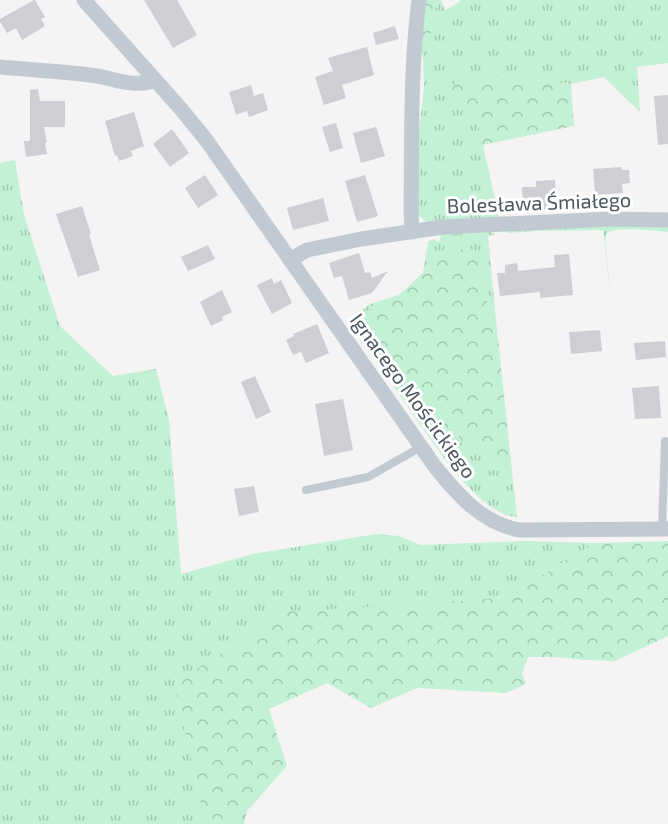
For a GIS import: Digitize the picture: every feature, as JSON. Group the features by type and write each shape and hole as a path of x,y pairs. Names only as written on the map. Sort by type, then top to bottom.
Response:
{"street":[{"name":"Ignacego Mościckiego","path":"84,0 207,141 421,447 453,489 472,508 500,525 519,530 665,529"},
{"path":"412,232 413,75 419,0"},
{"path":"0,67 92,75 131,83 154,80"},
{"name":"Bolesława Śmiałego","path":"290,260 307,250 361,239 443,227 610,219 668,220"}],"lane":[{"path":"665,441 665,529"},
{"path":"306,490 368,477 421,447"}],"green space":[{"path":"425,0 437,0 431,30 431,44 424,41 422,34"},
{"path":"437,0 441,0 445,10 460,0 668,0 668,63 637,67 640,112 604,77 571,84 491,75 474,105 499,217 428,223 418,213 417,148 424,87 421,48 422,34 431,44 431,30"},
{"path":"491,75 571,84 574,126 483,145 474,105 454,103 451,92 457,79"},
{"path":"15,160 24,215 60,326 113,376 156,369 169,419 181,574 253,554 376,534 399,536 420,545 526,541 595,543 507,597 417,604 174,683 206,824 0,824 0,163"},
{"path":"668,225 668,232 628,229 607,233 605,240 612,308 603,230 507,233 504,228"},
{"path":"491,230 494,235 488,236 495,310 487,302 489,293 481,281 444,256 423,273 428,242 433,239 439,242 442,232"},
{"path":"471,249 479,252 481,281 489,293 487,302 495,310 512,471 495,471 492,458 481,451 464,447 458,435 448,430 434,432 421,426 380,367 359,328 358,322 371,311 370,304 399,295 444,256 459,250"},
{"path":"370,304 371,311 358,322 380,367 348,322"},
{"path":"421,426 434,432 448,430 458,435 464,447 481,451 492,458 495,471 512,471 517,517 505,515 486,504 487,502 475,494 450,466"},
{"path":"668,541 668,636 615,661 528,657 522,674 526,684 506,693 417,688 371,708 327,683 269,709 287,766 247,811 244,824 206,824 174,684 284,612 507,597 595,543"}],"building":[{"path":"34,0 45,17 41,19 45,26 22,40 16,28 7,33 0,19"},
{"path":"144,0 177,0 197,35 173,48"},
{"path":"395,26 399,39 376,45 373,33"},
{"path":"367,47 374,75 342,85 346,98 324,105 315,77 333,71 328,58"},
{"path":"251,85 254,96 263,93 268,110 249,117 247,111 236,115 229,92"},
{"path":"38,89 40,101 65,101 65,127 44,127 47,154 26,157 24,141 30,141 30,90"},
{"path":"668,95 668,144 658,145 654,96"},
{"path":"134,112 144,146 131,151 133,156 119,161 117,155 115,156 105,121"},
{"path":"336,123 343,148 330,152 322,127"},
{"path":"376,127 385,156 361,163 353,133"},
{"path":"172,129 189,153 170,167 153,144"},
{"path":"621,167 622,170 629,170 630,183 622,184 623,193 595,195 593,169"},
{"path":"205,175 218,195 198,208 185,188"},
{"path":"365,175 378,216 357,222 345,181"},
{"path":"555,180 556,209 523,210 522,187 536,187 536,181"},
{"path":"323,198 329,221 293,230 287,208"},
{"path":"82,206 100,270 78,277 56,214"},
{"path":"208,245 215,259 188,271 181,257"},
{"path":"359,253 365,273 370,272 372,278 388,271 372,293 349,300 342,276 334,278 329,263"},
{"path":"569,254 573,295 540,298 540,292 500,296 497,273 505,273 505,265 517,263 518,271 555,267 554,255"},
{"path":"272,278 274,284 281,280 292,303 272,314 257,285"},
{"path":"222,290 232,312 211,326 200,302"},
{"path":"317,324 329,353 306,363 301,352 293,355 286,340 294,336 293,334"},
{"path":"600,330 602,351 571,354 569,332"},
{"path":"665,341 666,357 636,360 634,343"},
{"path":"255,376 271,412 256,419 241,382"},
{"path":"659,386 661,418 635,419 632,388"},
{"path":"343,399 353,450 324,456 315,404"},
{"path":"254,486 259,512 239,516 234,489"}]}
